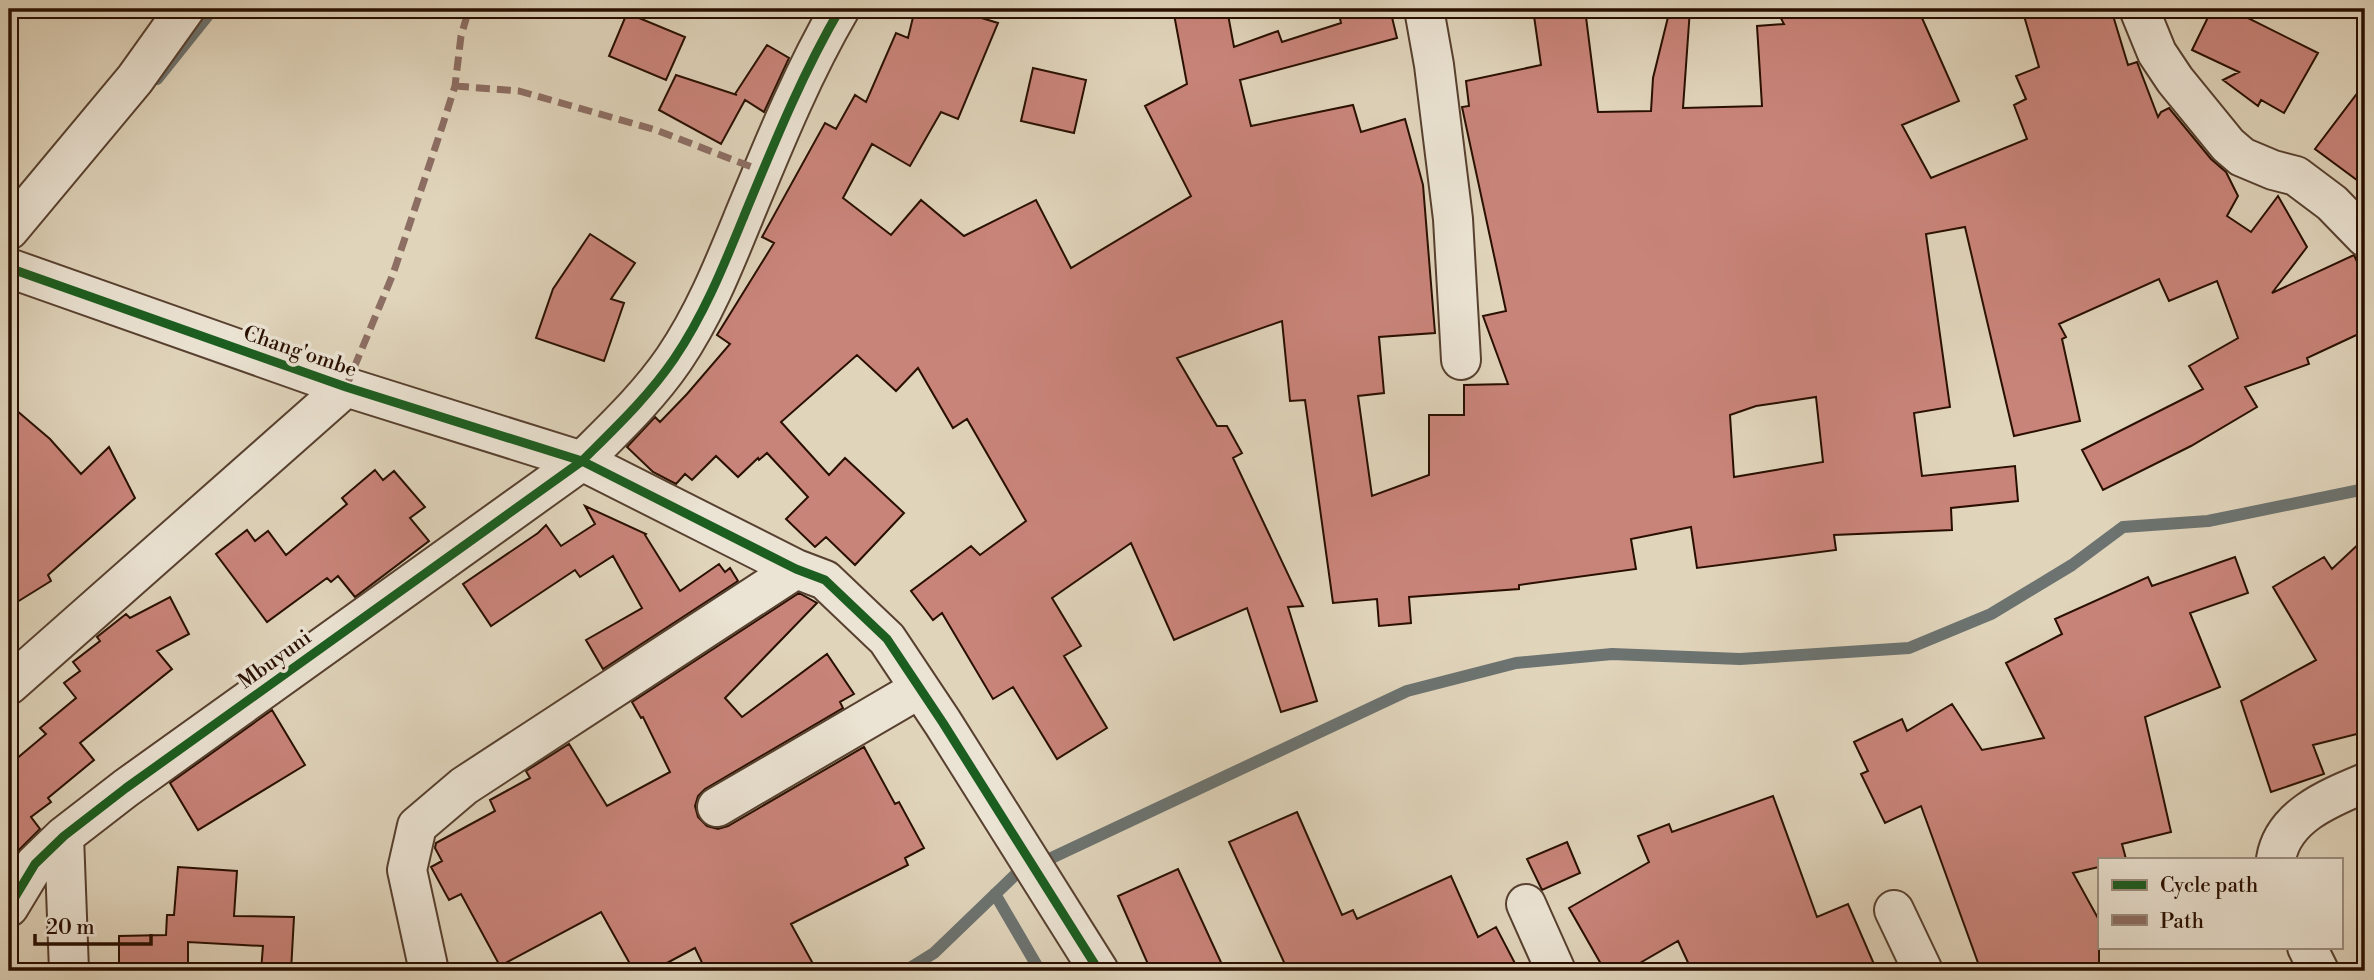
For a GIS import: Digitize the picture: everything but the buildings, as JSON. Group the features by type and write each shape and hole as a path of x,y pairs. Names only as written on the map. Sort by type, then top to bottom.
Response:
{"street":[{"path":"9,230 135,79 185,9"},
{"name":"Mbuyuni","path":"9,907 35,864 64,836 126,788 582,461 638,406 675,358 712,294 762,171 808,70 840,9"},
{"path":"1424,9 1434,65 1453,219 1461,360"},
{"path":"2139,9 2157,53 2175,80 2228,145 2242,157 2296,176 2332,203 2365,237"},
{"name":"Chang'ombe","path":"9,268 345,387 582,461 796,569 825,580 887,639 1099,971"},
{"path":"9,685 345,387"},
{"path":"429,971 407,870 417,826 464,786 796,569"},
{"path":"717,807 919,688"},
{"path":"2276,858 2278,845 2290,826 2325,800 2365,783"},
{"path":"64,836 69,971"},
{"path":"1526,904 1556,971"},
{"path":"1894,910 1923,971"},
{"path":"2308,948 2319,971"}],"waterway":[{"path":"157,79 213,9"},
{"path":"905,971 934,953 1015,875 1407,691 1516,663 1612,654 1740,659 1909,648 1991,614 2072,565 2123,527 2208,521 2365,489"},
{"path":"995,894 1040,971"}],"marked path":[{"path":"346,387 393,274 443,124 455,86 461,36 469,9"},
{"path":"455,86 519,91 656,130 762,171"}],"cycle path":[{"path":"9,907 35,864 64,836 126,788 582,461 631,412 674,359 704,307 789,111 840,9"},
{"path":"9,268 346,387 582,461 796,569 825,580 887,639 1099,971"}]}
